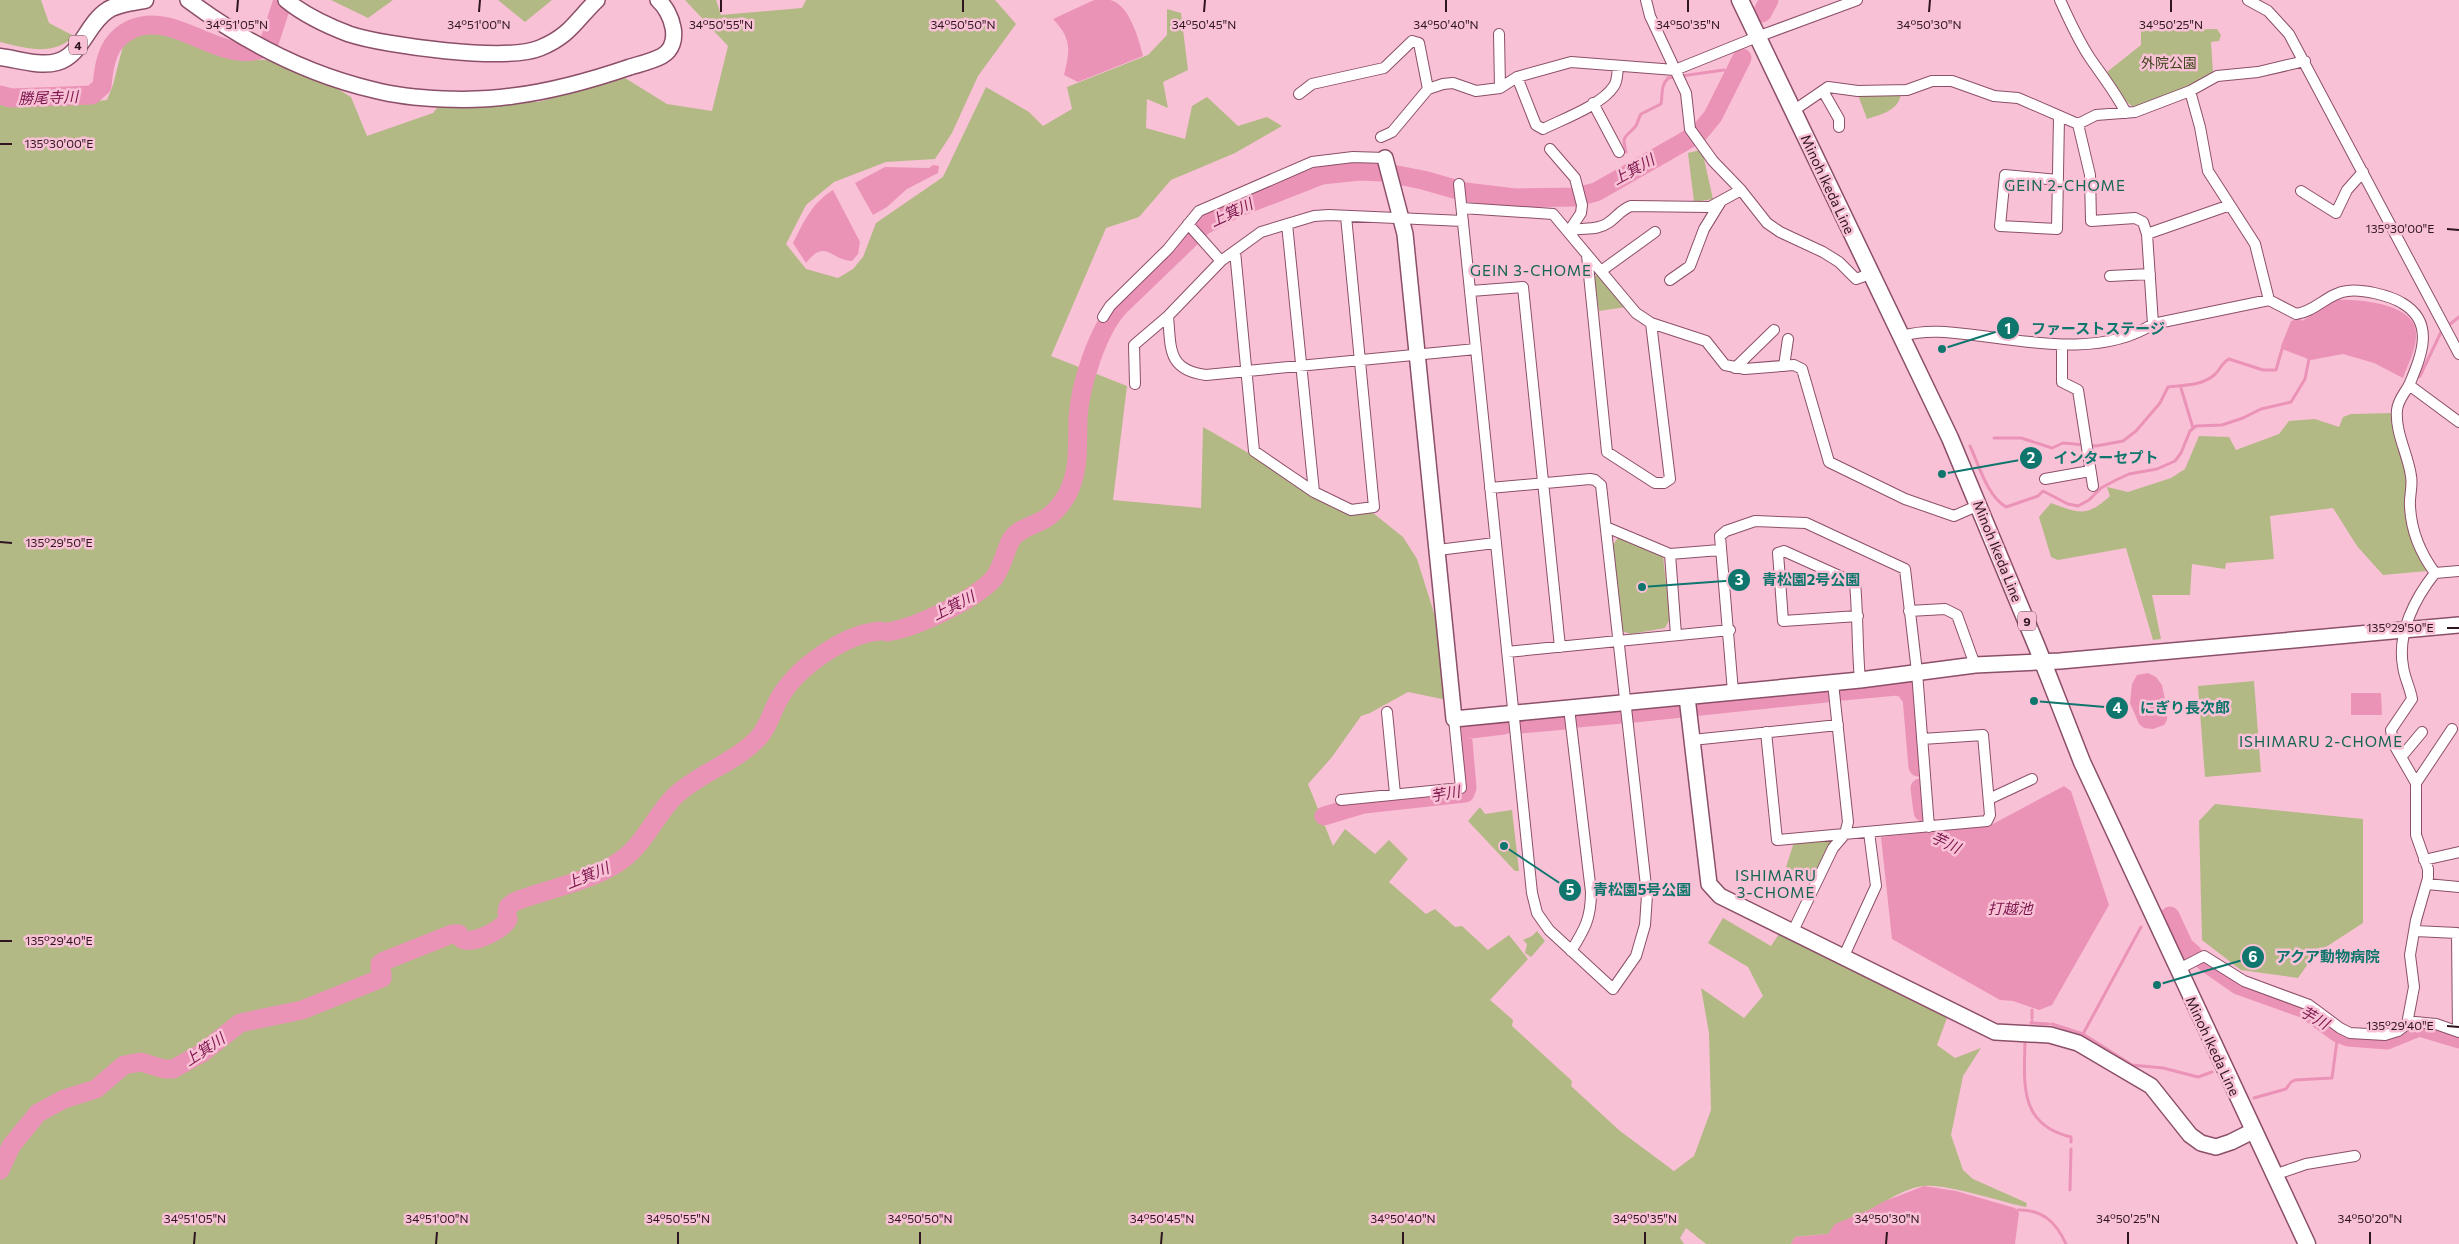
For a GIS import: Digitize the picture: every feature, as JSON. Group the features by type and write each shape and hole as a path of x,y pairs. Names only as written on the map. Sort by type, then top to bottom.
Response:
{"main road":[{"name":"4","path":"0,57 38,62 58,62 75,51 94,22 108,10 145,0"},
{"name":"Minoh Ikeda Line","path":"1740,0 1870,274 1902,336 1979,504 2082,762 2177,970 2274,1175 2302,1242"}],"street":[{"path":"188,0 217,22 263,48 307,68 374,91 419,97 462,98 512,96 604,76 664,55 672,44 674,32 670,16 658,0"},
{"path":"286,0 311,16 350,34 376,41 492,54 513,54 538,49 560,39 598,0"},
{"path":"1646,0 1650,16 1686,94 1690,129 1712,161 1741,190 1758,213 1780,232 1823,252 1839,262 1856,279 1870,274"},
{"path":"1382,137 1392,132 1428,89 1443,84 1453,83 1476,92 1500,88 1517,77 1571,62 1675,70 1757,36 1857,0"},
{"path":"2060,0 2074,31 2090,58 2112,86 2126,113"},
{"path":"2248,0 2268,11 2289,34 2459,354"},
{"path":"1499,34 1500,88"},
{"path":"1299,94 1312,84 1384,68 1412,41 1419,43 1428,89"},
{"path":"1793,111 1828,87 1858,91 1907,90 1932,80 1952,81 1994,96 2018,98 2078,124 2096,115 2135,112 2190,91 2216,76 2258,72 2304,61"},
{"path":"1517,77 1536,125 1540,129 1579,112 1615,85 1618,66"},
{"path":"1823,90 1839,119 1839,127"},
{"path":"2190,91 2200,127 2208,171 2255,244 2269,300"},
{"path":"1592,103 1619,152"},
{"path":"2058,180 2004,175 2000,226 2057,229 2058,180 2059,117"},
{"path":"2078,124 2090,175 2091,221 2135,218 2143,222 2148,234 2152,324"},
{"path":"1550,149 1573,174 1580,197 1581,213 1569,231"},
{"path":"1103,317 1110,306 1190,226 1199,211 1312,162 1354,157 1388,168 1402,218 1418,354 1461,788 1341,800"},
{"path":"2300,191 2336,213 2347,190 2364,172"},
{"path":"1460,188 1506,652 1532,893 1537,913 1548,930 1613,989 1636,956 1645,925 1646,895 1617,642 1602,489 1598,482 1590,479 1490,488"},
{"path":"1569,231 1598,227 1608,223 1620,210 1630,206 1706,207 1720,203 1741,190"},
{"path":"1670,280 1690,266 1704,229 1720,203"},
{"path":"2148,234 2230,205"},
{"path":"1462,208 1551,213 1569,231 1636,312 1651,323 1706,341 1725,365 1734,368 1794,365 1802,369 1828,462 1905,499 1954,516 1979,504"},
{"path":"1135,384 1134,345 1168,316 1221,261 1261,232 1314,216 1463,220"},
{"path":"1235,251 1254,450 1314,492 1351,510 1374,507 1346,216"},
{"path":"1286,224 1314,492"},
{"path":"1190,226 1221,261"},
{"path":"1602,271 1654,232"},
{"path":"1587,255 1607,452 1655,483 1664,483 1670,479 1651,323"},
{"path":"2110,276 2150,274"},
{"path":"1471,291 1523,287 1560,647"},
{"path":"1902,336 1915,332 1946,332 2062,345 2115,340 2142,330 2152,324 2269,300 2296,314 2346,291 2359,291 2392,299 2407,306 2419,317 2423,332 2423,344 2409,385 2398,405 2399,430 2412,478 2410,506 2417,539 2426,561 2435,573"},
{"path":"1168,316 1172,357 1180,366 1193,374 1246,372 1360,359 1476,349"},
{"path":"1734,368 1774,330"},
{"path":"1784,366 1788,339"},
{"path":"2062,345 2062,382 2078,390 2093,486"},
{"path":"2409,385 2459,422"},
{"path":"2045,479 2090,471"},
{"path":"1733,692 1730,630 1720,536 1756,521 1806,523 1905,569 1917,672 1929,827"},
{"path":"1606,527 1670,554 1720,550"},
{"path":"1438,550 1495,543"},
{"path":"1858,616 1783,621 1778,552 1784,551 1856,583 1858,616 1857,642 1860,680"},
{"path":"1670,554 1676,635"},
{"path":"2435,573 2459,571"},
{"path":"2177,970 2204,956 2244,981 2309,1005 2340,1028 2350,1033 2385,1035 2402,1029 2407,1024 2414,987 2410,956 2428,869 2416,835 2416,783 2391,736 2391,730 2412,699 2403,668 2405,630 2415,604 2435,573"},
{"path":"1909,611 1945,609 1957,614 1975,665"},
{"path":"1454,719 1624,703 1688,704 1733,692 1860,680 1975,665 2043,662 2459,625"},
{"path":"1506,652 1730,630"},
{"path":"1792,933 1834,848 1845,834 1848,822 1833,682"},
{"path":"1688,704 1709,884 1720,896 1995,1032 2050,1035 2078,1044 2151,1086 2190,1135 2201,1143 2216,1147 2253,1131"},
{"path":"1569,708 1591,892 1591,912 1585,928 1571,951"},
{"path":"1387,712 1395,794"},
{"path":"1692,740 1838,725"},
{"path":"2416,783 2452,729"},
{"path":"1766,732 1777,840 1987,821 1990,815 1983,735 1922,739"},
{"path":"2402,756 2422,732"},
{"path":"1989,800 2032,778"},
{"path":"1843,958 1876,886 1869,832"},
{"path":"2424,860 2459,852"},
{"path":"2426,884 2459,887"},
{"path":"2407,1024 2427,1022 2459,1032 2457,933 2415,931"},
{"path":"2274,1175 2306,1164 2355,1156"}],"green space":[{"path":"0,0 41,0 49,23 74,36 66,43 48,49 29,48 0,42"},
{"path":"331,0 393,0 368,18"},
{"path":"498,0 552,0 525,22"},
{"path":"685,0 716,0 721,15 802,8 806,0 995,0 1016,24 978,76 952,133 935,159 886,162 834,182 806,205 786,244 806,269 838,278 853,269 863,257 876,223 943,177 986,87 1029,112 1043,126 1072,109 1067,87 1148,55 1167,35 1167,9 1181,13 1188,70 1163,82 1168,108 1147,99 1146,128 1185,139 1192,106 1207,97 1238,126 1267,117 1282,126 1235,153 1171,180 1139,217 1106,228 1051,356 1127,386 1113,500 1201,508 1203,427 1329,499 1373,513 1403,537 1417,559 1441,635 1447,700 1408,692 1361,716 1332,757 1308,784 1333,846 1345,829 1375,854 1389,840 1408,859 1389,882 1426,914 1435,909 1455,927 1462,926 1488,950 1509,935 1528,959 1490,1000 1513,1020 1512,1026 1572,1081 1571,1086 1620,1131 1674,1171 1694,1156 1711,1110 1709,1033 1701,988 1744,1018 1763,996 1748,967 1708,943 1723,918 1771,946 1779,934 1947,1018 1937,1045 1955,1058 1981,1048 1963,1076 1951,1135 1963,1170 1973,1179 2027,1203 2026,1207 1945,1187 1916,1187 1836,1225 1828,1234 1795,1237 1791,1244 1706,1244 1686,1228 1680,1238 1684,1244 0,1244 0,104 7,107 58,105 107,100 113,85 125,38 140,32 161,30 236,59 267,60 331,85 351,97 367,136 433,113 442,102 538,102 625,78 667,104 712,111 728,46"},
{"name":"外院公園","path":"2217,29 2221,35 2219,41 2211,42 2213,73 2160,101 2139,107 2132,106 2122,96 2107,72 2141,45 2141,31"},
{"path":"1901,94 1893,108 1867,119 1858,95"},
{"path":"1700,150 1706,155 1704,159 1713,199 1694,202 1688,153"},
{"path":"1599,274 1626,307 1599,311 1594,276"},
{"path":"2394,413 2408,479 2419,555 2427,571 2383,575 2357,546 2333,508 2270,516 2274,559 2226,563 2225,569 2192,564 2190,595 2152,595 2161,639 2153,640 2126,548 2058,560 2051,557 2039,517 2051,503 2076,511 2088,511 2110,496 2107,487 2128,492 2171,478 2185,469 2199,436 2229,437 2236,450 2279,434 2289,421 2315,419 2339,427 2343,417 2351,414"},
{"path":"1619,536 1663,556 1670,619 1665,628 1631,634 1621,631 1613,545"},
{"path":"2254,681 2261,772 2205,777 2198,686"},
{"path":"2215,804 2363,819 2363,923 2315,954 2298,978 2241,970 2202,940 2199,821"},
{"path":"1480,807 1485,814 1512,810 1519,871 1515,871 1468,821"},
{"path":"1826,839 1831,843 1813,880 1786,867 1794,842"},
{"path":"1537,931 1545,941 1531,957 1525,953 1527,944 1523,940 1532,936"}],"water":[{"path":"1094,0 1110,0 1123,8 1132,23 1143,56 1078,82 1064,75 1068,45 1064,33 1053,19"},
{"path":"933,165 939,166 938,173 907,189 887,207 873,215 855,183 885,167 929,168"},
{"path":"833,190 860,242 858,254 852,261 824,251 813,256 806,263 793,243 814,207"},
{"path":"2336,300 2370,302 2383,305 2396,309 2406,315 2413,323 2416,339 2412,356 2403,378 2374,363 2343,354 2311,360 2282,349 2281,346 2291,321 2300,318 2302,321"},
{"path":"2148,673 2156,677 2162,685 2167,709 2167,720 2164,725 2153,729 2144,728 2139,724 2130,703 2132,684 2137,675"},
{"path":"2351,693 2381,693 2382,715 2351,715"},
{"name":"打越池","path":"2064,786 2071,791 2109,905 2052,1005 2039,1010 2013,1001 2000,1000 1892,939 1881,837 1991,825"},
{"path":"1924,1186 1956,1191 2015,1208 2019,1213 2015,1244 1791,1244 1795,1237 1828,1234 1835,1224 1885,1201"}],"waterway":[{"name":"勝尾寺川","path":"0,95 11,98 92,95 102,86 106,60 117,39 132,29 149,25 184,32 235,51 251,51 268,46 283,0"},
{"name":"上箕川","path":"1762,13 1769,0"},
{"name":"上箕川","path":"887,632 928,619 973,595 994,578 1014,536 1021,530 1047,518 1061,505 1072,484 1074,475 1077,456 1079,405 1082,390 1091,359 1104,329 1120,306 1204,225 1237,208 1322,175 1360,171 1382,172 1423,180 1465,192 1515,198 1576,197 1596,192 1699,133 1713,116 1742,58"},
{"name":"上箕川","path":"1732,69 1737,69"},
{"path":"1681,76 1724,70"},
{"path":"1626,152 1625,138 1635,127 1641,114 1661,104 1664,84 1668,78 1674,77"},
{"path":"2449,325 2459,317"},
{"path":"2415,379 2420,376 2442,330"},
{"path":"1994,438 2021,438 2052,448 2063,443 2096,446 2123,441 2136,431 2160,403 2168,387 2203,382 2215,374 2229,359 2263,370 2276,370 2282,349"},
{"path":"1970,446 1989,488 1999,502 2006,507 2038,496 2043,491 2068,504 2078,506 2089,500 2101,488 2116,480 2129,474 2157,469 2175,461 2181,453 2190,431 2196,426 2222,425 2261,409 2291,402 2305,379 2309,359"},
{"path":"2181,388 2193,428"},
{"name":"上箕川","path":"507,913 508,907 514,902 584,879 611,867 623,859 638,845 676,795 696,780 741,753 760,736 787,687 809,665 822,654 851,639 880,631"},
{"name":"芋川","path":"1843,691 1897,686 1904,688 1912,698 1918,767"},
{"name":"芋川","path":"1634,713 1826,693"},
{"name":"芋川","path":"1577,718 1622,714"},
{"name":"芋川","path":"1520,724 1565,720"},
{"name":"芋川","path":"1324,816 1364,804 1465,793 1467,788 1462,730 1504,725"},
{"name":"芋川","path":"1920,788 1923,812"},
{"name":"芋川","path":"2170,916 2184,946 2193,954"},
{"name":"上箕川","path":"462,939 473,940 494,932 508,919"},
{"path":"2083,1034 2141,927"},
{"name":"上箕川","path":"380,969 380,964 384,961 452,934 459,934"},
{"name":"芋川","path":"2205,962 2238,985 2305,1009 2338,1033 2348,1037 2387,1040 2419,1027 2459,1039"},
{"name":"上箕川","path":"0,1170 11,1146 38,1113 64,1099 96,1089 124,1065 141,1062 164,1069 173,1069 202,1053 240,1023 302,1010 382,978 382,973"},
{"path":"2032,1010 2032,1018"},
{"path":"2032,1021 2031,1023 2049,1024"},
{"path":"2052,1024 2083,1034 2132,1065 2163,1068 2198,1077 2212,1072"},
{"path":"2254,1098 2286,1089 2295,1080 2332,1078 2338,1033"},
{"path":"2025,1042 2025,1087 2033,1113 2042,1123 2054,1131 2071,1137 2071,1142"},
{"path":"2070,1190 2071,1149"},
{"path":"2018,1210 2027,1210 2047,1218 2058,1229 2066,1244"}],"place":[{"name":"ファーストステージ","path":"1942,349"},
{"name":"インターセプト","path":"1942,474"},
{"name":"青松園2号公園","path":"1642,587"},
{"name":"にぎり長次郎","path":"2034,701"},
{"name":"青松園5号公園","path":"1504,846"},
{"name":"アクア動物病院","path":"2157,985"}],"district":[{"name":"GEIN 2-CHOME","path":"2065,185"},
{"name":"GEIN 3-CHOME","path":"1531,270"},
{"name":"ISHIMARU 2-CHOME","path":"2321,741"},
{"name":"ISHIMARU 3-CHOME","path":"1776,884"}]}
